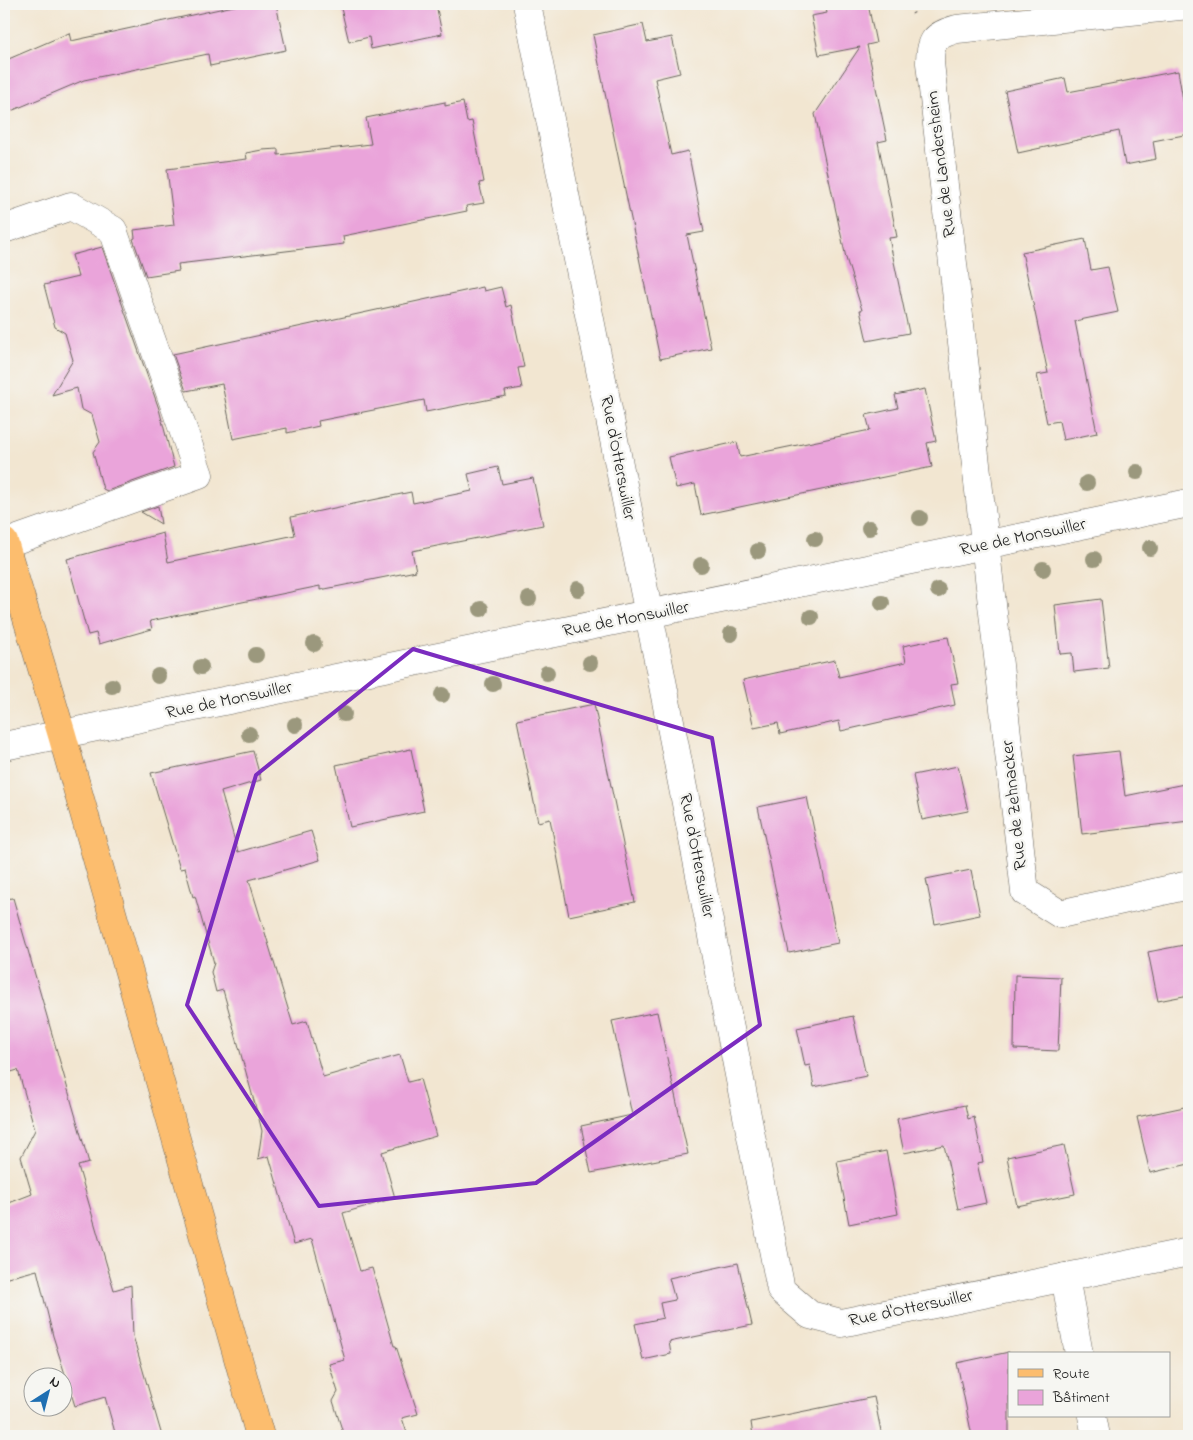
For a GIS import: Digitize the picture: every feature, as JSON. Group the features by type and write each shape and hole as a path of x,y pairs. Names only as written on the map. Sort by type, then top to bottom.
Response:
{"main road":[{"path":"4,543 62,735 260,1436"}],"street":[{"name":"Rue d'Otterswiller","path":"526,4 659,665 781,1290 810,1315 840,1323 1189,1252"},
{"name":"Rue de Landersheim","path":"984,546 930,50 934,41 941,34 957,29 1189,5"},
{"path":"4,229 71,206 113,230 199,475 4,543"},
{"name":"Rue de Monswiller","path":"4,746 1189,503"},
{"name":"Rue de Zehnacker","path":"984,546 1025,892 1060,914 1189,886"},
{"path":"1065,1277 1079,1352"},
{"path":"1092,1418 1096,1436"}],"highlighted area":[{"path":"413,649 712,738 760,1025 536,1183 319,1206 187,1005 256,775"}],"building":[{"path":"243,4 276,4 286,50 210,66 208,54 84,80 4,114 4,61 69,33 71,41"},
{"path":"340,4 436,4 442,34 371,49 369,37 349,42"},
{"path":"825,4 868,4 876,43 867,45 887,140 878,142 897,237 889,238 909,333 867,341 860,310 862,310 846,258 815,114 860,47 819,55 811,16 827,13"},
{"path":"643,24 647,42 672,37 680,73 655,79 671,155 688,151 704,232 687,235 711,348 660,359 593,35"},
{"path":"1178,71 1189,134 1153,141 1156,159 1125,165 1119,131 1018,153 1005,91 1065,78 1068,92"},
{"path":"445,102 445,106 463,102 467,122 472,121 484,182 479,183 484,203 466,206 467,211 343,236 344,244 178,264 179,271 146,276 133,239 135,238 134,230 174,225 167,169 247,159 246,153 262,150 278,149 278,155 371,144 366,118"},
{"path":"1085,239 1091,270 1108,267 1118,312 1075,321 1097,433 1063,440 1059,421 1047,423 1037,375 1048,373 1022,252"},
{"path":"102,247 159,409 174,467 107,491 103,489 93,452 100,442 92,415 81,409 77,388 52,395 73,360 65,333 55,327 44,285 78,277 72,255"},
{"path":"483,287 484,291 501,287 506,307 511,305 524,367 518,368 522,388 505,391 506,396 426,412 424,400 318,421 319,426 287,433 287,428 233,439 222,384 186,391 173,354"},
{"path":"925,389 936,441 927,443 932,467 701,515 695,484 676,488 669,457 737,442 740,457 870,430 866,415 898,408 895,395"},
{"path":"498,467 502,484 533,478 543,525 412,551 416,571 320,590 320,586 150,621 152,629 99,644 96,633 88,635 67,559 163,533 168,562 295,535 291,517 411,492 413,503 472,491 468,474"},
{"path":"158,506 161,524 141,512"},
{"path":"1101,599 1109,668 1074,672 1072,653 1060,654 1055,605"},
{"path":"948,637 958,683 951,684 955,705 841,731 839,721 780,734 778,723 754,728 743,680 835,660 839,677 906,662 903,646"},
{"path":"594,704 635,902 569,916 550,819 538,822 517,720"},
{"path":"411,749 424,811 350,827 336,765"},
{"path":"253,751 261,780 221,792 238,852 311,831 320,860 249,880 293,1025 307,1021 323,1077 400,1055 408,1082 420,1079 436,1136 382,1152 395,1198 343,1213 360,1271 372,1268 394,1346 396,1346 418,1414 402,1418 408,1436 344,1436 333,1401 338,1392 329,1364 345,1360 312,1239 294,1244 269,1156 258,1159 262,1131 259,1119 223,990 216,992 211,972 214,963 195,896 193,897 185,868 180,869 151,773"},
{"path":"1119,751 1125,796 1189,783 1189,821 1082,834 1073,756"},
{"path":"958,766 968,811 922,820 913,775"},
{"path":"807,797 838,943 789,953 758,807"},
{"path":"971,870 980,915 935,924 926,879"},
{"path":"13,898 89,1163 78,1166 114,1290 131,1285 133,1336 162,1436 116,1436 105,1397 75,1406 72,1396 72,1368 63,1368 37,1270 4,1279 4,1205 32,1194 21,1157 35,1130 18,1070 4,1074 4,899"},
{"path":"1189,944 1189,995 1158,1001 1148,952"},
{"path":"1015,975 1061,977 1058,1051 1014,1049"},
{"path":"657,1012 688,1154 591,1173 581,1126 632,1115 612,1021"},
{"path":"853,1016 866,1076 814,1087 810,1065 805,1066 797,1028"},
{"path":"965,1105 968,1119 974,1117 983,1162 977,1163 986,1203 958,1209 944,1145 904,1153 897,1119"},
{"path":"1189,1106 1189,1164 1150,1173 1137,1117"},
{"path":"1064,1145 1075,1194 1017,1206 1007,1157"},
{"path":"886,1151 898,1214 849,1224 837,1161"},
{"path":"738,1263 752,1325 669,1342 671,1354 643,1360 635,1324 663,1318 660,1303 675,1300 669,1278"},
{"path":"1008,1352 1009,1436 972,1436 957,1363"},
{"path":"874,1397 882,1436 753,1436 751,1422"}]}
